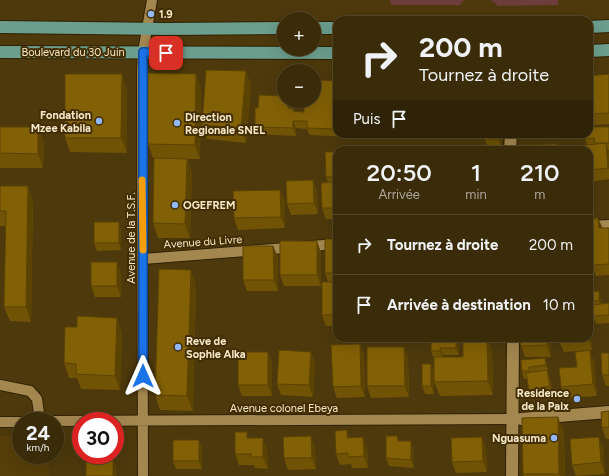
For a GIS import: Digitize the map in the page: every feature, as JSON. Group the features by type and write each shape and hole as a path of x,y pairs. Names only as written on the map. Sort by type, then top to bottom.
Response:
{"main road":[{"path":"593,27 609,26"},
{"path":"0,27 147,29 277,28"},
{"path":"321,28 333,28"},
{"path":"593,51 609,50"},
{"name":"Boulevard du 30 Juin","path":"0,52 333,53"},
{"path":"512,476 513,342"},
{"path":"513,420 609,412"}],"street":[{"name":"Avenue de la T.S.F.","path":"143,476 143,52 152,0"},
{"path":"593,226 609,225"},
{"name":"Avenue du Livre","path":"143,259 333,244"},
{"path":"0,385 30,391 37,399 39,412"},
{"name":"Avenue colonel Ebeya","path":"64,421 513,420"},
{"path":"0,422 12,422"}],"shaded area":[{"path":"390,0 464,0 460,5 391,5"},
{"path":"491,0 558,0 558,5 498,6"},
{"path":"0,436 12,436 12,464 48,464 49,476 0,476"}],"building":[{"path":"206,70 246,71 241,128 202,125"},
{"name":"Direction Regionale SNEL","path":"148,73 196,74 195,145 148,144"},
{"name":"Fondation Mzee Kabila","path":"65,74 122,74 121,138 65,138"},
{"path":"609,74 609,113 593,114 593,76"},
{"path":"321,80 333,81 333,129 307,128 307,121 293,121 293,128 255,127 255,108 258,108 259,95 277,96 277,108 293,108 293,111 304,112 304,108 321,108"},
{"path":"0,127 38,127 38,154 0,153"},
{"path":"593,127 609,127 609,143 595,143 594,138 585,139 593,138"},
{"path":"485,138 499,138 499,140 485,140"},
{"path":"606,143 608,168 593,170 593,146 577,146"},
{"path":"557,144 557,146 524,146"},
{"path":"325,152 333,152 333,177 326,177"},
{"name":"OGEFREM","path":"154,158 187,159 185,224 153,223"},
{"path":"313,180 314,203 287,204 286,181"},
{"path":"333,182 333,208 322,208 321,183"},
{"path":"0,186 28,186 26,307 4,307 6,211 0,211"},
{"path":"280,190 281,217 234,218 233,191"},
{"path":"598,218 599,228 609,228 609,264 593,265 593,219"},
{"path":"94,222 119,222 119,243 94,243"},
{"path":"325,239 333,239 333,273 325,273"},
{"path":"280,241 317,241 317,275 280,275"},
{"path":"243,246 273,246 274,280 243,280"},
{"path":"91,262 117,262 117,286 91,286"},
{"name":"Reve de Sophie Alka","path":"159,269 191,270 187,396 155,395"},
{"path":"322,282 333,282 333,315 322,315"},
{"path":"599,291 599,301 593,301 593,292"},
{"path":"609,303 609,315 593,316 593,305"},
{"path":"77,316 117,318 115,376 76,374 76,364 64,363 65,327 77,327"},
{"path":"431,342 456,342 456,348 440,348 440,351 431,351"},
{"path":"463,342 487,342 488,381 434,382 434,357 463,357"},
{"path":"520,342 547,342 547,345 521,346"},
{"path":"360,344 361,386 333,387 331,345"},
{"path":"367,347 404,347 405,386 367,386"},
{"path":"279,350 311,352 309,385 277,384"},
{"path":"590,350 593,384 561,387 559,368 577,367 575,352"},
{"path":"238,352 268,352 268,385 238,385"},
{"path":"601,353 609,353 609,375 602,375"},
{"path":"545,358 546,365 529,367 529,371 522,371 521,360"},
{"path":"422,364 431,364 431,386 422,386"},
{"path":"547,370 550,386 529,390 526,373"},
{"path":"609,411 609,427 602,428 601,412"},
{"path":"558,417 559,474 523,474 522,418"},
{"path":"347,430 347,438 363,437 364,456 348,457 348,453 336,454 335,431"},
{"path":"235,432 247,432 247,438 263,438 263,457 251,457 251,454 235,454"},
{"path":"311,436 312,458 284,458 283,437"},
{"path":"386,436 397,436 398,441 411,441 411,460 386,458"},
{"path":"482,437 483,461 452,462 451,438"},
{"path":"599,437 601,462 572,465 570,439"},
{"path":"173,440 199,440 199,461 173,461"},
{"path":"86,464 113,464 113,476 86,476"}],"slow traffic":[{"path":"142,180 143,250"}],"place":[{"name":"1.9","path":"151,14"},
{"name":"Fondation Mzee Kabila","path":"99,121"},
{"name":"Direction Regionale SNEL","path":"177,123"},
{"name":"OGEFREM","path":"175,205"},
{"name":"Reve de Sophie Alka","path":"178,347"},
{"name":"Residence de la Paix","path":"577,399"},
{"name":"Nguasuma","path":"554,438"}],"route":[{"path":"143,376 143,52 166,53"}]}
